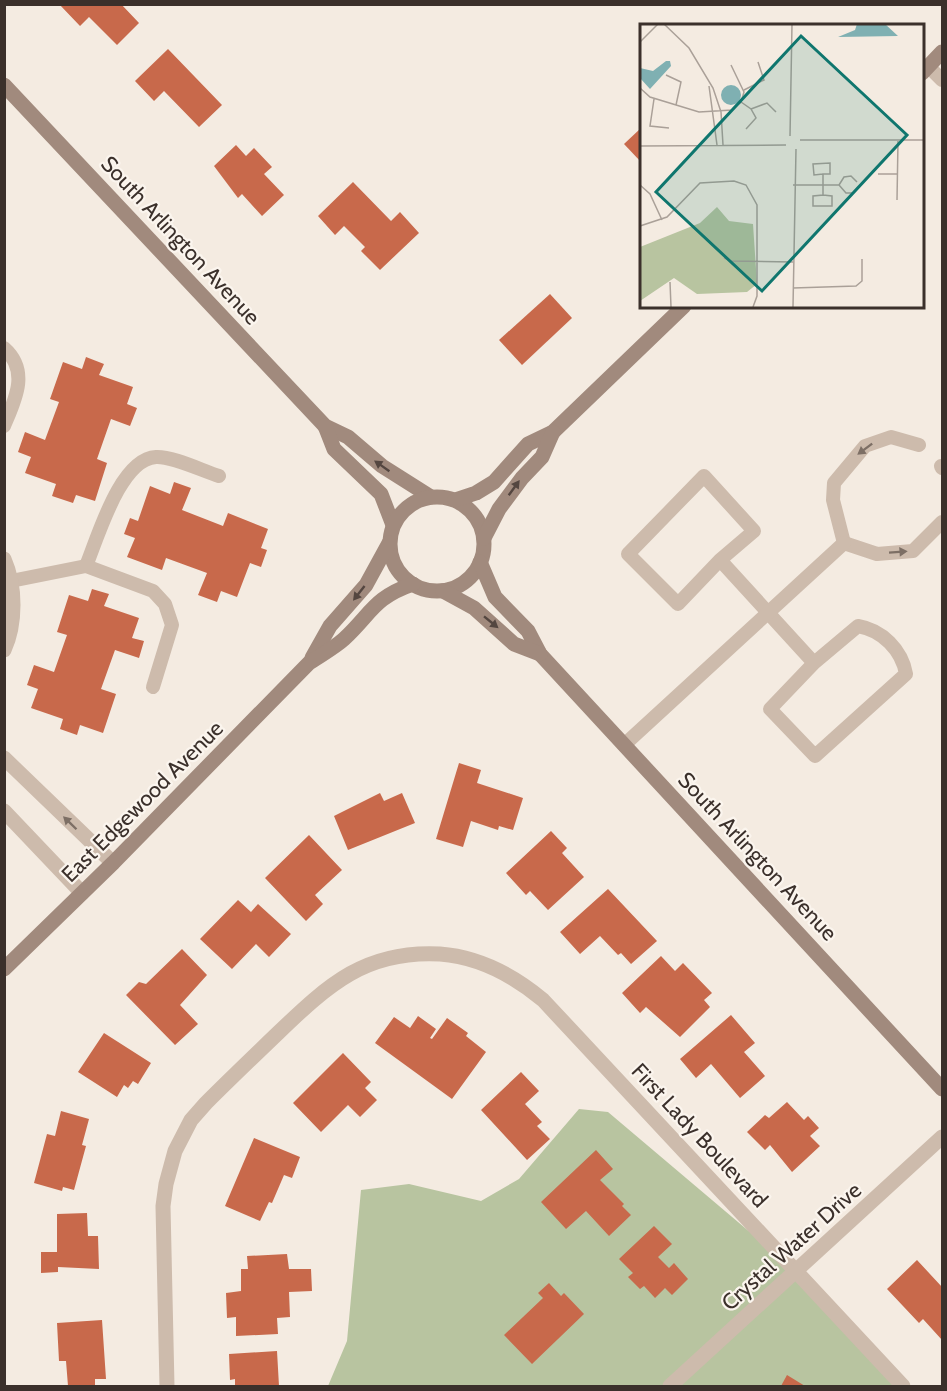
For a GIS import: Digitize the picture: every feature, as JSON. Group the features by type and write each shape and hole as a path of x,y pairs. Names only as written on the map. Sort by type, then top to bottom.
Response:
{"main road":[{"path":"925,70 942,52"},
{"name":"South Arlington Avenue","path":"4,85 325,426 348,437 382,466 431,497"},
{"path":"309,663 330,626 366,585 390,543 393,525 408,506 431,497 455,500 476,493 494,482 528,444 553,432 682,308"},
{"name":"South Arlington Avenue","path":"325,426 334,449 381,494 393,525"},
{"path":"390,543 395,567 413,584 424,589 443,591 465,581 480,562 484,538 499,509 542,457 553,432"},
{"path":"455,500 475,515 484,538"},
{"name":"South Arlington Avenue","path":"480,562 495,597 528,632 540,654 942,1089"},
{"path":"309,663 344,638 378,601 390,593 413,584"},
{"name":"South Arlington Avenue","path":"443,591 474,608 514,644 540,654"},
{"name":"East Edgewood Avenue","path":"4,969 309,663"}],"street":[{"path":"4,559 11,581 12,604 4,650"},
{"path":"4,758 112,863"},
{"path":"4,811 82,893"},
{"name":"First Lady Boulevard","path":"167,1386 163,1206 168,1172 175,1150 191,1120 327,986 358,968 389,957 416,953 472,959 504,972 543,1000 903,1386"},
{"name":"Crystal Water Drive","path":"670,1386 942,1137"}],"lane":[{"path":"925,70 942,80"},
{"path":"4,348 14,360 20,382 4,426"},
{"path":"844,543 833,500 834,483 865,446 891,437 919,445"},
{"path":"86,566 122,483 136,466 160,457 219,476"},
{"path":"704,476 754,531 720,560 678,604 627,554 704,476"},
{"path":"844,543 877,554 914,551 942,522"},
{"path":"624,745 844,543"},
{"path":"720,560 814,663"},
{"path":"11,581 86,566 153,591 165,604 171,619 171,632 153,687"},
{"path":"858,626 874,629 903,658 906,674 815,756 770,709 814,663 858,626"}],"green space":[{"path":"579,1109 608,1112 797,1272 896,1386 328,1386 347,1341 361,1190 409,1184 481,1201 519,1179"}],"building":[{"path":"59,4 121,4 139,23 117,45 89,17 80,26"},
{"path":"168,49 222,105 199,127 164,91 154,101 135,81"},
{"path":"640,129 640,161 624,144"},
{"path":"236,145 246,156 254,148 272,167 264,174 284,195 262,216 242,194 238,198 214,166"},
{"path":"353,182 391,221 400,212 419,233 380,270 361,251 365,247 344,226 335,235 318,216"},
{"path":"550,294 572,318 522,365 499,340"},
{"path":"86,357 104,364 99,375 133,387 127,404 137,408 130,426 111,419 97,459 107,463 95,501 76,495 73,503 52,496 56,484 25,473 31,457 18,452 25,432 45,440 59,402 50,399 63,362 82,369"},
{"path":"174,482 191,488 182,510 223,526 228,513 268,529 261,548 267,550 261,567 250,563 237,597 221,591 217,602 198,595 207,573 166,558 162,570 127,557 135,538 124,534 130,518 138,521 150,486 170,494"},
{"path":"92,589 109,594 104,606 139,618 132,638 144,641 139,658 115,650 101,689 116,694 103,733 80,725 77,735 60,729 63,719 31,708 38,689 27,685 34,665 54,672 67,635 57,632 69,595 88,601"},
{"path":"459,763 481,770 477,783 523,798 513,830 499,826 498,830 471,821 463,847 436,839"},
{"path":"380,793 384,801 402,793 415,823 348,850 334,816"},
{"path":"551,831 567,848 562,853 584,877 548,910 530,891 526,895 506,873"},
{"path":"309,835 342,870 315,895 323,904 306,921 265,878"},
{"path":"608,889 657,941 631,964 621,953 618,955 600,936 580,954 560,932"},
{"path":"238,900 251,912 258,904 291,934 269,957 256,944 232,969 200,939"},
{"path":"182,949 207,975 180,1005 198,1024 175,1045 126,995 139,982 146,984"},
{"path":"661,956 675,971 683,963 712,993 704,1000 710,1007 680,1037 646,1007 640,1013 622,993"},
{"path":"731,1015 755,1043 744,1052 765,1076 740,1098 711,1064 696,1078 680,1059"},
{"path":"418,1016 436,1029 430,1038 432,1039 447,1018 468,1033 466,1036 486,1052 452,1099 375,1043 394,1017 410,1028"},
{"path":"104,1033 151,1063 138,1084 133,1081 128,1088 124,1085 117,1097 78,1072"},
{"path":"343,1053 371,1082 365,1088 377,1100 360,1117 348,1105 321,1132 293,1103"},
{"path":"521,1072 539,1091 525,1104 542,1122 537,1126 550,1139 527,1160 481,1110"},
{"path":"787,1102 804,1120 808,1116 819,1128 810,1136 820,1146 792,1172 770,1145 765,1150 747,1132 765,1115 769,1118"},
{"path":"61,1111 89,1119 82,1145 86,1146 74,1190 63,1187 62,1191 34,1183 47,1134 55,1136"},
{"path":"254,1138 300,1157 292,1178 284,1175 272,1203 269,1202 260,1221 225,1206"},
{"path":"596,1150 613,1169 600,1180 624,1204 622,1206 631,1215 609,1236 586,1211 566,1229 541,1202"},
{"path":"87,1213 88,1236 98,1236 99,1269 58,1267 58,1272 41,1273 41,1252 57,1252 57,1214"},
{"path":"654,1226 672,1244 658,1257 669,1268 674,1263 688,1279 672,1295 665,1288 655,1298 644,1286 640,1289 628,1277 633,1273 619,1259"},
{"path":"287,1254 289,1269 311,1269 312,1291 289,1292 290,1317 277,1318 278,1334 236,1336 236,1317 227,1318 226,1293 241,1291 241,1269 248,1269 247,1256"},
{"path":"917,1260 942,1287 942,1340 923,1319 919,1323 887,1289"},
{"path":"549,1283 561,1296 564,1293 584,1314 532,1364 504,1335 543,1298 538,1293"},
{"path":"102,1320 106,1379 95,1379 95,1386 68,1386 66,1361 59,1361 57,1323"},
{"path":"277,1351 279,1386 235,1386 235,1379 230,1380 229,1354"},
{"path":"787,1375 805,1386 781,1386"}]}
